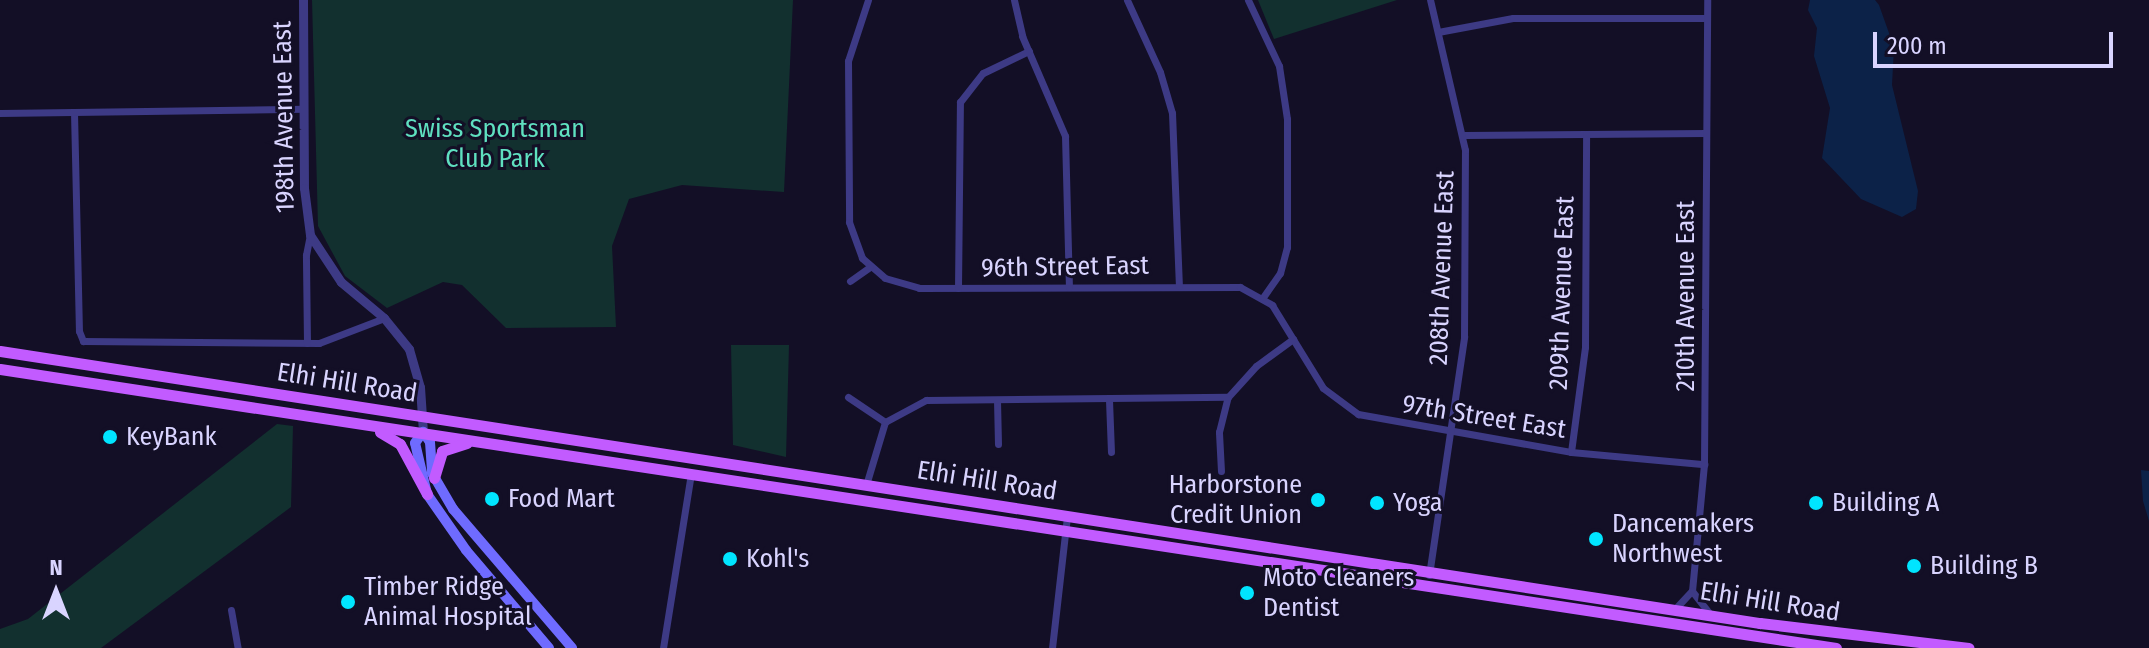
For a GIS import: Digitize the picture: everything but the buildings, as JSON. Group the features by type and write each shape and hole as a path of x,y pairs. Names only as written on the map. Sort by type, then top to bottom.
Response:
{"main road":[{"name":"Elhi Hill Road","path":"0,351 1711,616 1969,648"},
{"name":"Elhi Hill Road","path":"0,369 1836,648"},
{"path":"341,422 393,436 427,494 466,550 549,648"},
{"path":"427,494 415,443 423,432 430,442 434,478 468,530 572,648"},
{"path":"434,478 442,451 455,444 512,446"}],"street":[{"name":"198th Avenue East","path":"303,0 305,199 310,235 341,282 384,318 409,349 423,417 423,432"},
{"path":"850,281 870,267 853,241 849,222 847,104 850,48 868,0"},
{"path":"1014,0 1029,51 1065,136 1069,287"},
{"path":"1127,0 1160,72 1172,113 1179,286"},
{"path":"1248,0 1279,66 1287,119 1287,247 1280,273 1263,297"},
{"name":"208th Avenue East","path":"1427,587 1464,337 1465,135 1430,0"},
{"name":"210th Avenue East","path":"1692,591 1704,464 1707,0"},
{"path":"1438,32 1513,18 1706,18"},
{"path":"958,288 960,102 983,73 1029,51"},
{"path":"0,113 304,109"},
{"path":"74,112 82,340 307,343 338,338 384,318"},
{"path":"1465,135 1706,133"},
{"name":"209th Avenue East","path":"1571,452 1585,347 1586,134"},
{"path":"307,343 306,255 310,235"},
{"name":"96th Street East","path":"870,267 907,287 1240,287 1263,297"},
{"name":"97th Street East","path":"1263,297 1323,388 1345,407 1372,419 1571,452 1704,464"},
{"path":"1221,471 1219,432 1228,397 1256,366 1293,339"},
{"path":"848,397 885,422"},
{"path":"866,485 885,422 926,400 1228,397"},
{"path":"997,400 998,444"},
{"path":"1109,400 1111,452"},
{"path":"663,648 691,474"},
{"path":"1052,648 1067,516"},
{"path":"1674,610 1692,591 1711,616"},
{"path":"231,610 238,648"}],"green space":[{"name":"Swiss Sportsman Club Park","path":"312,0 793,0 784,192 682,185 629,199 612,246 616,327 506,328 462,285 443,282 387,308 345,276 318,226"},
{"path":"1258,0 1397,0 1274,39"},
{"path":"731,345 789,345 786,457 733,445"},
{"path":"277,424 293,426 291,507 101,648 0,648 0,629 28,619"}],"water":[{"path":"1810,0 1875,0 1879,5 1894,47 1892,85 1918,191 1916,209 1902,217 1861,199 1822,158 1830,108 1814,56 1817,28 1808,10"},
{"path":"2141,470 2149,471 2149,521 2143,501"}],"place":[{"name":"KeyBank","path":"110,437"},
{"name":"Food Mart","path":"492,499"},
{"name":"Harborstone Credit Union","path":"1318,500"},
{"name":"Yoga","path":"1377,503"},
{"name":"Building A","path":"1816,503"},
{"name":"Dancemakers Northwest","path":"1596,539"},
{"name":"Kohl's","path":"730,559"},
{"name":"Building B","path":"1914,566"},
{"name":"Moto Cleaners Dentist","path":"1247,593"},
{"name":"Timber Ridge Animal Hospital","path":"348,602"}]}
